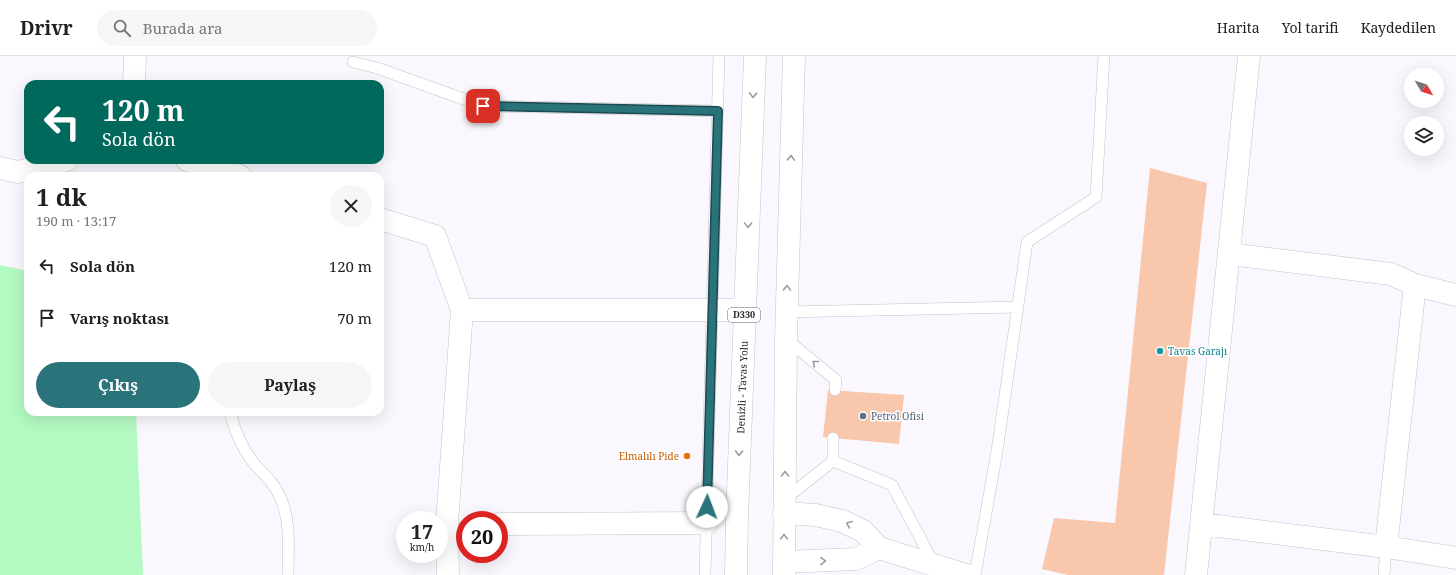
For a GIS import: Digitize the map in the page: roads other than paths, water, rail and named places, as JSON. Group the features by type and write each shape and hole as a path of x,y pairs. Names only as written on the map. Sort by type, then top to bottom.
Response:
{"main road":[{"path":"134,80 135,56"},
{"name":"Denizli - Tavas Yolu","path":"736,575 744,310 755,56"},
{"path":"794,56 786,312 784,568 856,560 879,548"},
{"path":"1196,575 1230,254 1249,56"},
{"path":"0,168 18,172 51,164"},
{"path":"199,164 223,172"},
{"path":"384,220 435,236 462,310 456,511"},
{"path":"1230,254 1391,274 1415,285 1456,295"},
{"path":"1386,547 1415,285"},
{"path":"462,310 744,310"},
{"path":"784,506 842,521 863,531 879,548 966,575"},
{"path":"508,524 707,523"},
{"path":"448,575 456,524"},
{"path":"1202,524 1386,547 1456,558"}],"lane":[{"path":"705,575 719,56"},
{"path":"975,575 997,451 1027,242 1096,197 1104,56"},
{"path":"353,62 377,68 483,106 718,111"},
{"path":"786,312 1018,307"},
{"path":"786,339 836,380 835,390"},
{"path":"231,416 239,439 254,462 275,487 285,509 288,522 288,575"},
{"path":"784,506 832,461 833,438"},
{"path":"832,461 892,484 934,564"},
{"path":"1384,575 1386,547"}],"place":[{"name":"Tavas Garajı","path":"1160,351"},
{"name":"Petrol Ofisi","path":"863,416"},
{"name":"Elmalılı Pide","path":"687,456"}]}
